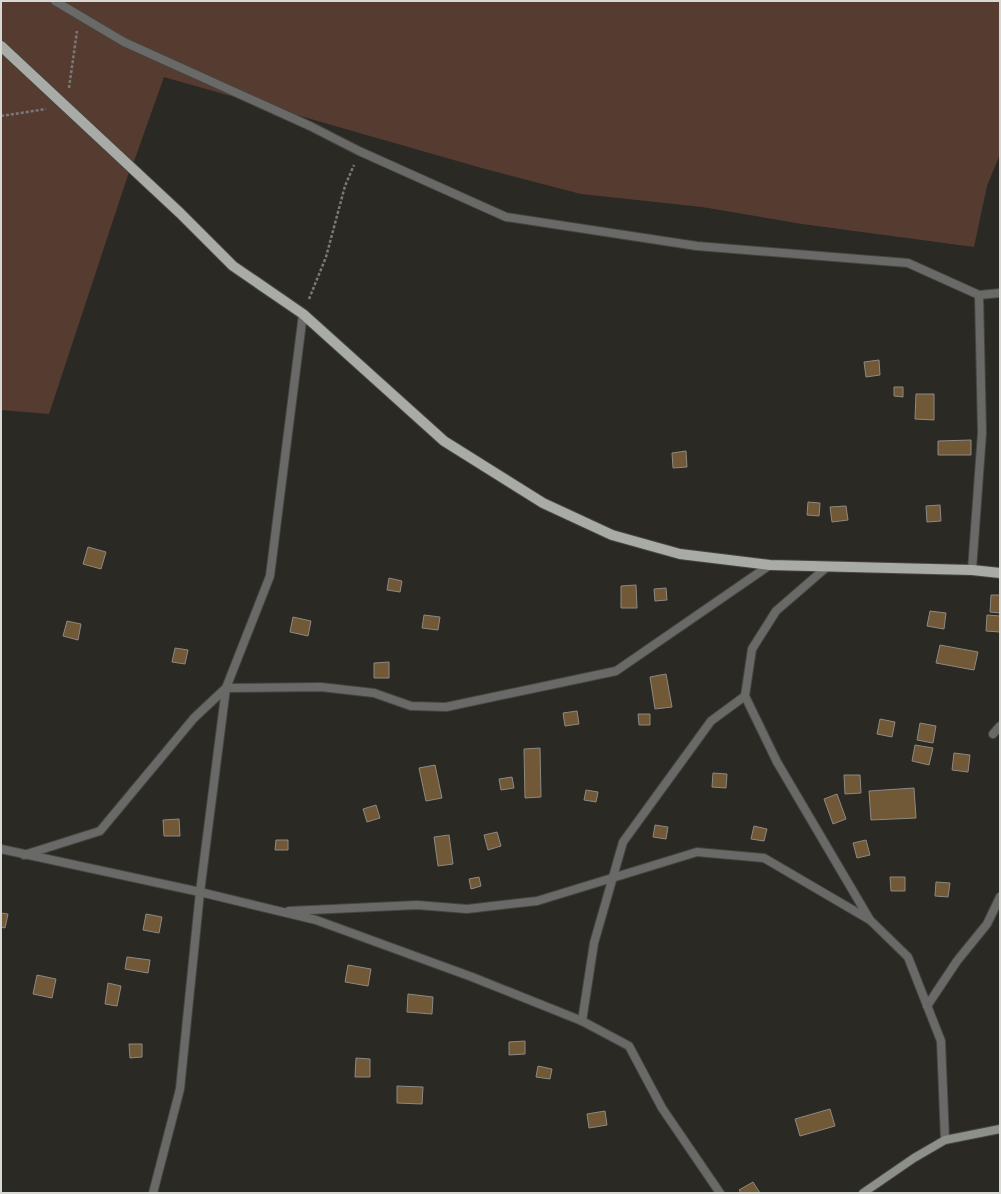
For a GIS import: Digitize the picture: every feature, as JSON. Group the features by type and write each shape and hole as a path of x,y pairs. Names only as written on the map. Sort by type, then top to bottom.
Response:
{"main road":[{"path":"1,46 180,213 233,266 303,314 444,441 543,503 612,536 680,554 770,565 972,570 1000,573"}],"street":[{"path":"55,1 124,42 310,126 359,151 506,216 697,246 908,263 980,295 1000,293"},
{"path":"972,570 982,433 980,295"},
{"path":"153,1193 180,1089 200,892 226,688 270,576 303,314"},
{"path":"24,855 100,831 194,718 226,688 321,687 374,693 411,706 446,707 616,672 770,565"},
{"path":"828,566 776,611 752,649 746,696 777,762 870,920"},
{"path":"582,1021 594,943 624,842 711,721 746,696"},
{"path":"993,734 1000,726"},
{"path":"1,849 200,892 316,920 472,977 582,1021 629,1046 662,1108 720,1193"},
{"path":"280,912 417,905 467,909 537,901 697,852 764,858 870,920 908,957 941,1041 946,1140"},
{"path":"927,1006 957,961 987,924 1000,897"},
{"path":"863,1193 914,1158 946,1140 1000,1129"}],"path":[{"path":"303,314 326,257 345,186 359,151"}],"shaded area":[{"path":"1,1 1000,1 1000,154 987,186 974,247 802,224 702,207 581,194 485,169 164,77 132,167 1,45"},
{"path":"1,50 129,172 49,414 1,410"}],"building":[{"path":"879,360 880,375 866,377 864,362"},
{"path":"894,387 903,387 903,397 894,396"},
{"path":"916,394 934,394 934,420 915,419"},
{"path":"971,440 971,455 938,455 938,441"},
{"path":"686,451 687,467 673,468 672,453"},
{"path":"808,502 820,503 819,516 807,515"},
{"path":"940,505 941,521 927,522 926,506"},
{"path":"846,506 848,520 832,522 830,507"},
{"path":"88,547 106,552 101,569 83,564"},
{"path":"389,578 402,581 400,592 387,590"},
{"path":"636,585 637,608 621,608 621,586"},
{"path":"666,588 667,600 655,601 654,589"},
{"path":"991,595 1000,595 1000,613 990,612"},
{"path":"930,611 946,613 944,629 927,626"},
{"path":"424,615 440,617 438,630 422,628"},
{"path":"987,615 1000,616 1000,632 986,631"},
{"path":"293,617 311,621 308,636 290,632"},
{"path":"67,621 81,624 78,640 63,636"},
{"path":"940,645 978,652 974,670 936,663"},
{"path":"175,648 188,650 185,664 172,662"},
{"path":"389,662 389,678 374,678 374,663"},
{"path":"666,674 672,707 655,709 650,677"},
{"path":"577,711 579,724 565,726 563,713"},
{"path":"638,714 650,714 650,725 639,725"},
{"path":"880,719 895,722 892,737 877,734"},
{"path":"920,723 936,726 933,743 917,740"},
{"path":"915,745 933,748 929,765 912,761"},
{"path":"540,748 541,797 525,798 524,749"},
{"path":"954,753 970,755 968,772 952,770"},
{"path":"435,765 442,798 426,801 419,768"},
{"path":"713,773 727,774 726,788 712,787"},
{"path":"844,775 860,775 861,793 845,794"},
{"path":"512,777 514,788 501,790 499,779"},
{"path":"914,788 916,818 871,820 869,791"},
{"path":"586,790 598,792 596,802 584,800"},
{"path":"837,794 846,819 833,824 824,799"},
{"path":"376,805 380,818 367,822 363,809"},
{"path":"179,819 180,836 164,836 163,820"},
{"path":"655,825 668,827 666,839 653,837"},
{"path":"754,826 767,829 764,841 751,839"},
{"path":"497,832 501,846 488,850 484,835"},
{"path":"449,835 453,864 438,866 434,837"},
{"path":"276,840 288,840 288,850 275,850"},
{"path":"866,840 870,855 857,858 853,843"},
{"path":"479,877 481,886 471,889 469,879"},
{"path":"890,877 905,877 905,891 891,891"},
{"path":"936,882 950,883 948,897 935,896"},
{"path":"1,913 8,914 5,928 1,927"},
{"path":"146,914 162,917 159,933 143,930"},
{"path":"127,957 150,960 148,973 125,969"},
{"path":"348,965 371,969 368,986 345,982"},
{"path":"37,975 56,979 52,998 33,994"},
{"path":"108,983 121,986 117,1006 105,1004"},
{"path":"408,994 433,997 432,1014 407,1012"},
{"path":"525,1041 525,1054 509,1055 509,1042"},
{"path":"129,1044 142,1044 142,1057 130,1058"},
{"path":"356,1058 370,1059 370,1077 355,1077"},
{"path":"538,1066 552,1069 550,1079 536,1077"},
{"path":"397,1086 423,1087 422,1104 397,1103"},
{"path":"830,1109 835,1126 800,1136 795,1119"},
{"path":"605,1111 607,1125 589,1128 587,1114"},
{"path":"753,1182 760,1193 741,1193 739,1190"}]}
